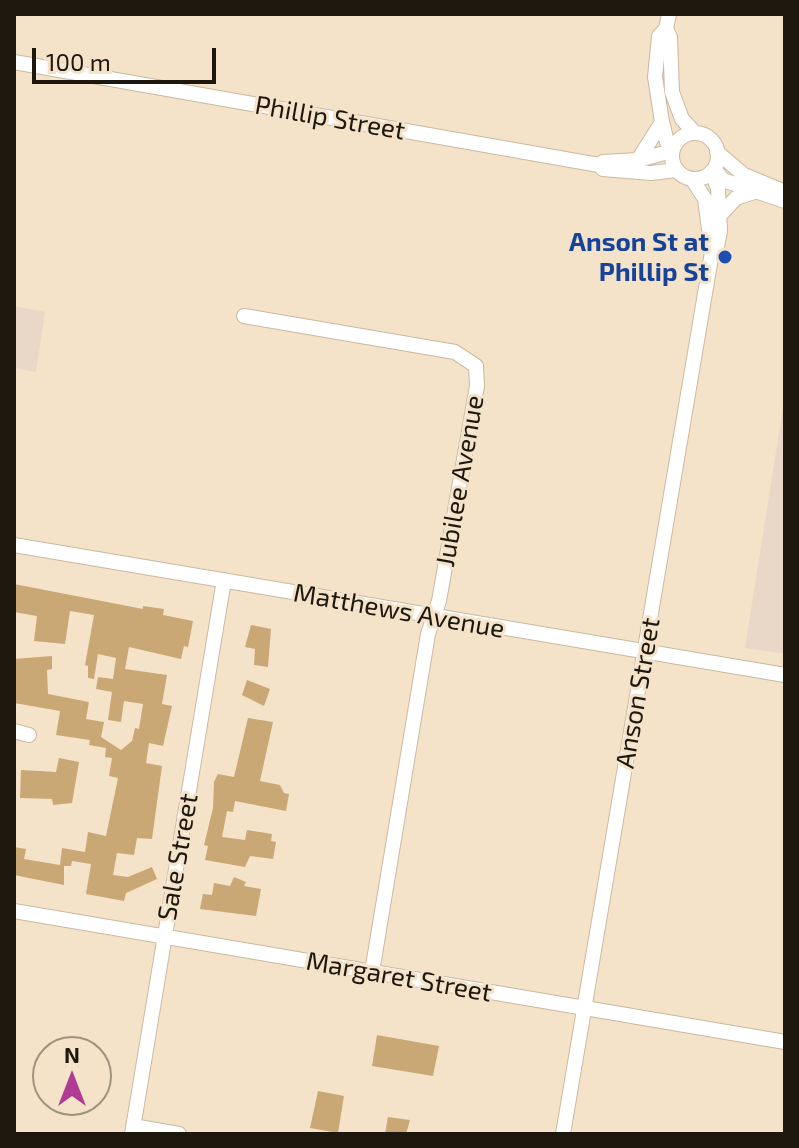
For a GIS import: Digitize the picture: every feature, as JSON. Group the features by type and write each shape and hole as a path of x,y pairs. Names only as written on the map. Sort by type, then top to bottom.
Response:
{"street":[{"path":"667,21 659,36 655,77 667,142 673,149 677,170 692,179 712,170"},
{"path":"667,21 672,92 682,119 695,133 711,140 717,152 744,175 785,192"},
{"name":"Phillip Street","path":"14,62 599,165 603,169 677,170"},
{"path":"638,160 662,122"},
{"path":"673,149 682,137 695,133"},
{"name":"Phillip Street","path":"599,165 604,161 638,160 673,149"},
{"path":"712,170 717,152"},
{"path":"712,170 723,180 785,201"},
{"name":"Anson Street","path":"712,170 722,213 717,247 712,252"},
{"name":"Anson Street","path":"563,1134 712,252 705,199 692,179"},
{"path":"722,213 730,201 754,192"},
{"name":"Jubilee Avenue","path":"244,316 455,352 476,366 477,386 428,634 372,972"},
{"name":"Matthews Avenue","path":"14,545 785,675"},
{"name":"Sale Street","path":"132,1130 224,580"},
{"name":"Margaret Street","path":"14,911 785,1042"},
{"path":"132,1130 179,1134"}],"shaded area":[{"path":"14,306 45,312 36,372 14,368"},
{"path":"785,395 785,654 745,648"}],"building":[{"path":"14,584 143,609 143,606 164,609 163,615 193,621 188,647 184,646 181,659 129,647 125,669 167,675 162,704 172,706 163,746 149,743 146,763 162,766 152,839 137,838 134,855 117,853 113,875 128,877 152,867 157,879 126,893 124,901 86,894 91,864 72,861 71,866 64,866 64,885 14,875 14,847 26,849 24,859 60,865 62,848 85,852 88,832 106,836 118,778 109,776 112,758 105,757 106,748 89,745 90,740 56,735 60,711 14,703 14,659 52,656 52,669 47,670 48,694 89,702 86,719 104,722 101,737 121,750 132,741 135,728 139,729 143,704 124,701 121,722 108,720 112,692 96,689 98,677 113,679 116,658 98,654 94,679 88,678 88,666 85,665 94,615 70,611 65,644 34,641 37,616 14,612"},
{"path":"251,625 271,629 268,667 254,665 255,649 245,647"},
{"path":"247,680 270,689 264,706 242,695"},
{"path":"248,718 273,722 260,781 280,785 284,793 289,794 286,811 235,801 233,812 227,811 222,837 245,840 247,830 272,834 271,841 276,842 273,859 250,856 245,867 205,860 208,846 204,845 213,808 214,782 218,774 234,777"},
{"path":"59,758 79,762 72,803 53,805 52,799 20,798 21,770 56,772"},
{"path":"234,877 246,882 244,886 261,889 256,916 200,909 203,894 212,895 214,883 230,886"},
{"path":"377,1035 439,1046 433,1076 372,1066"},
{"path":"318,1091 344,1096 338,1133 310,1128"},
{"path":"388,1117 410,1120 406,1134 385,1134"}],"place":[{"name":"Anson St at Phillip St","path":"725,257"}]}
